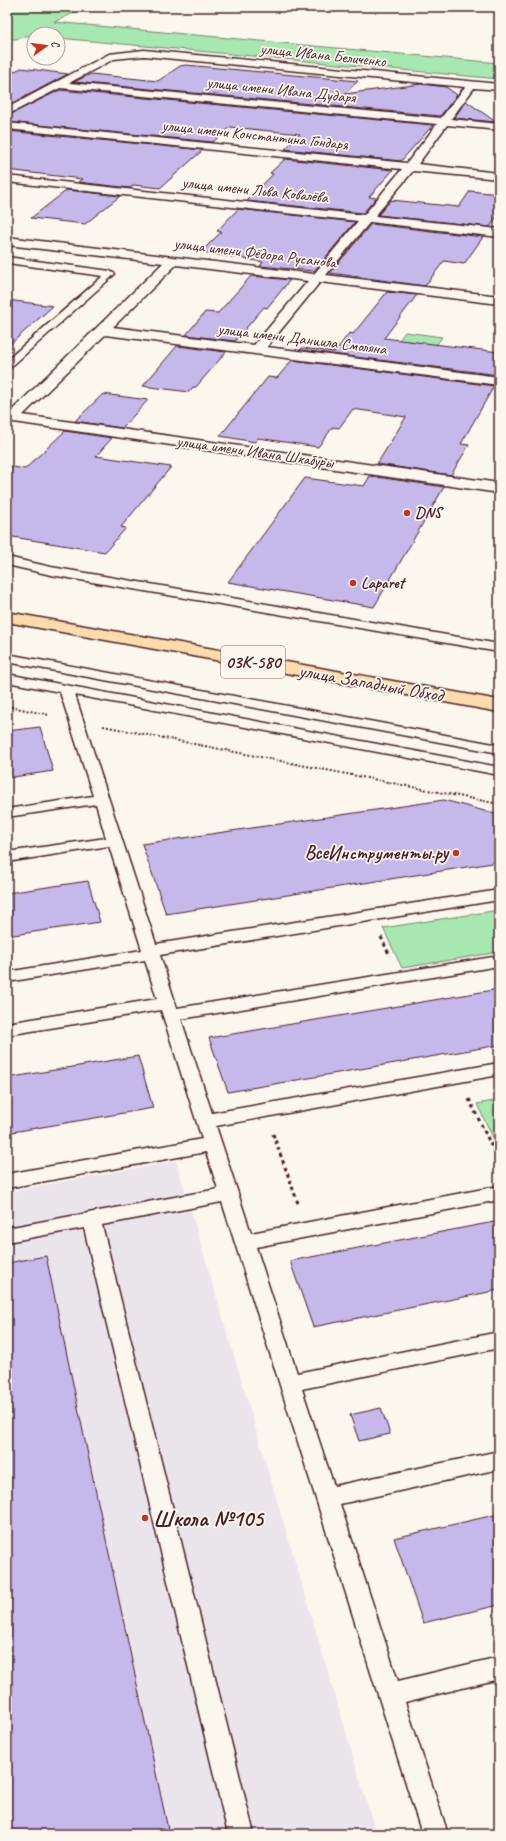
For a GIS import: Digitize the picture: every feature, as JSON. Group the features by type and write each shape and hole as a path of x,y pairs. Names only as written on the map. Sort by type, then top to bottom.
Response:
{"highway":[{"name":"улица Западный Обход","path":"7,604 499,691"},
{"name":"улица Западный Обход","path":"7,617 499,706"}],"street":[{"name":"улица Ивана Беличенко","path":"7,112 61,85 112,56 144,53 499,87"},
{"name":"улица имени Ивана Дударя","path":"61,85 499,127"},
{"path":"257,350 410,167 471,85"},
{"name":"улица имени Константина Гондаря","path":"7,126 499,176"},
{"name":"улица имени Льва Ковалёва","path":"7,179 499,233"},
{"name":"улица имени Фёдора Русанова","path":"7,241 499,300"},
{"path":"101,330 173,261"},
{"name":"улица имени Даниила Смоляна","path":"101,330 499,381"},
{"name":"улица имени Ивана Шкабуры","path":"101,330 12,418 187,441 499,488"}],"lane":[{"path":"7,260 110,274 7,365"},
{"path":"7,561 51,571 499,648"},
{"path":"7,658 499,749"},
{"path":"7,678 499,771"},
{"path":"66,689 435,1834"},
{"path":"7,813 102,799"},
{"path":"7,857 115,841"},
{"path":"7,977 371,915 499,895"},
{"path":"7,1029 169,1009 400,977 499,961"},
{"path":"206,1121 499,1070"},
{"path":"7,1181 213,1144"},
{"path":"244,1242 499,1193"},
{"path":"7,1235 229,1194"},
{"path":"92,1219 241,1834"},
{"path":"290,1383 499,1340"},
{"path":"327,1497 499,1460"},
{"path":"390,1694 499,1668"}],"path":[{"path":"7,706 499,804"},
{"path":"371,915 400,977"},
{"path":"458,1077 499,1162"},
{"path":"264,1111 307,1230"}],"shaded area":[{"name":"Школа №105","path":"176,1161 376,1834 7,1834 7,1192"}],"green space":[{"path":"7,7 87,7 54,22 499,63 499,79 66,39 66,26 26,26 26,36 16,39 7,39"},
{"path":"405,332 442,337 432,351 395,346"},
{"path":"499,910 499,952 402,968 383,928"},
{"path":"499,1100 499,1150 477,1104"}],"building":[{"path":"186,65 358,81 344,94 421,84 446,87 457,95 440,116 74,82 91,74 158,81 180,66"},
{"path":"21,68 68,74 7,106 7,75"},
{"path":"60,90 433,125 401,161 285,149 300,134 230,127 213,142 7,122 7,116"},
{"path":"466,101 496,122 454,118"},
{"path":"7,131 203,150 160,188 134,185 130,188 78,182 82,179 7,170"},
{"path":"285,159 393,170 369,197 376,198 363,213 247,201 273,174 270,173"},
{"path":"67,190 120,196 85,224 31,218"},
{"path":"470,191 499,194 499,213 490,227 378,215 391,200 459,207"},
{"path":"238,209 355,222 314,271 260,266 263,262 201,252 221,232 217,231"},
{"path":"371,224 483,237 464,264 444,261 425,286 330,273"},
{"path":"251,276 290,280 267,308 264,307 235,341 186,335 205,312 218,313"},
{"path":"387,292 417,295 384,338 499,352 499,375 300,350 302,348 335,352 349,333 353,334"},
{"path":"7,300 53,306 7,347"},
{"path":"177,346 226,352 196,387 193,387 189,392 143,386"},
{"path":"292,360 494,386 461,444 469,445 451,475 377,464 406,417 353,409 339,428 333,427 318,447 258,438 255,442 220,436 268,377 277,378"},
{"path":"103,394 148,400 122,428 75,421"},
{"path":"65,431 112,438 96,456 171,467 121,527 126,528 105,552 7,536 7,466 25,469"},
{"path":"370,476 444,487 374,607 228,582 305,478 364,486"},
{"path":"40,727 53,771 7,778 7,731"},
{"path":"444,800 499,815 499,862 166,914 142,844"},
{"path":"88,881 100,922 7,936 7,893"},
{"path":"499,989 499,1045 228,1092 209,1038"},
{"path":"138,1056 153,1108 7,1133 7,1078"},
{"path":"499,1221 499,1290 313,1327 290,1261"},
{"path":"46,1256 169,1834 7,1834 7,1263"},
{"path":"381,1408 390,1434 359,1441 350,1415"},
{"path":"499,1514 499,1605 423,1623 394,1538"}],"place":[{"name":"DNS","path":"407,513"},
{"name":"Laparet","path":"353,583"},
{"name":"ВсеИнструменты.ру","path":"456,853"},
{"name":"Школа №105","path":"145,1518"}]}
